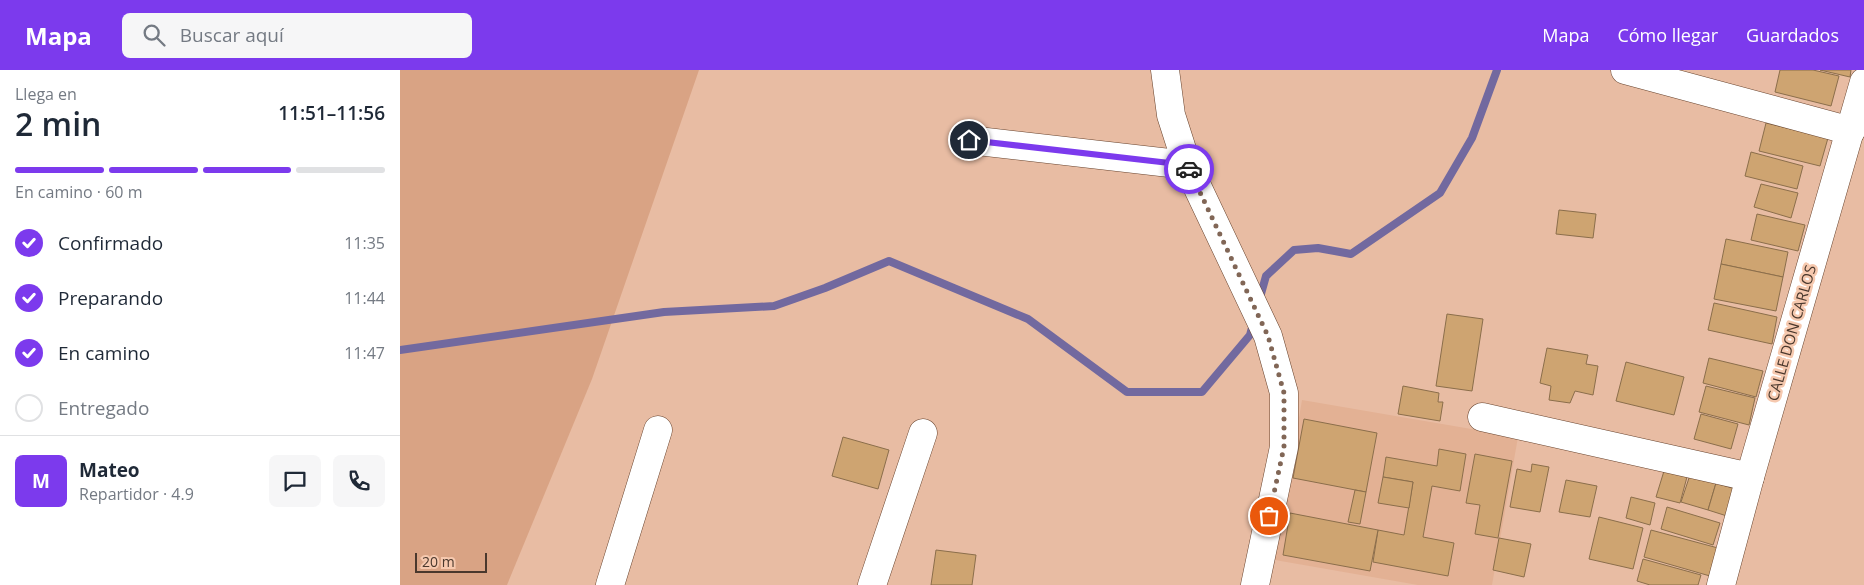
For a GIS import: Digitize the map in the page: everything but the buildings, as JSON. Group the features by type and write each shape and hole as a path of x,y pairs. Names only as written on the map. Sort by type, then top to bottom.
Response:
{"street":[{"path":"1165,70 1171,115 1187,165 1268,336 1284,393 1284,447 1255,585"},
{"path":"1625,70 1851,131"},
{"name":"CALLE DON CARLOS","path":"1721,585 1750,477 1864,82"},
{"path":"969,140 1187,165"},
{"path":"1482,417 1750,477"},
{"path":"610,585 658,430"},
{"path":"872,585 923,433"}],"shaded area":[{"path":"400,70 699,70 592,379 507,585 400,585"},
{"path":"1302,400 1518,437 1492,585 1418,585 1275,560"}],"waterway":[{"path":"1259,301 1266,276 1294,250 1318,248 1351,254 1440,193 1472,138 1497,70"},
{"path":"400,350 664,312 774,306 825,288 889,261 1028,319 1127,392 1202,392 1250,335 1253,324"}],"way so far":[{"path":"1189,169 1268,336 1284,393 1284,447 1269,516"}],"route":[{"path":"969,140 1187,165 1189,169"}]}
